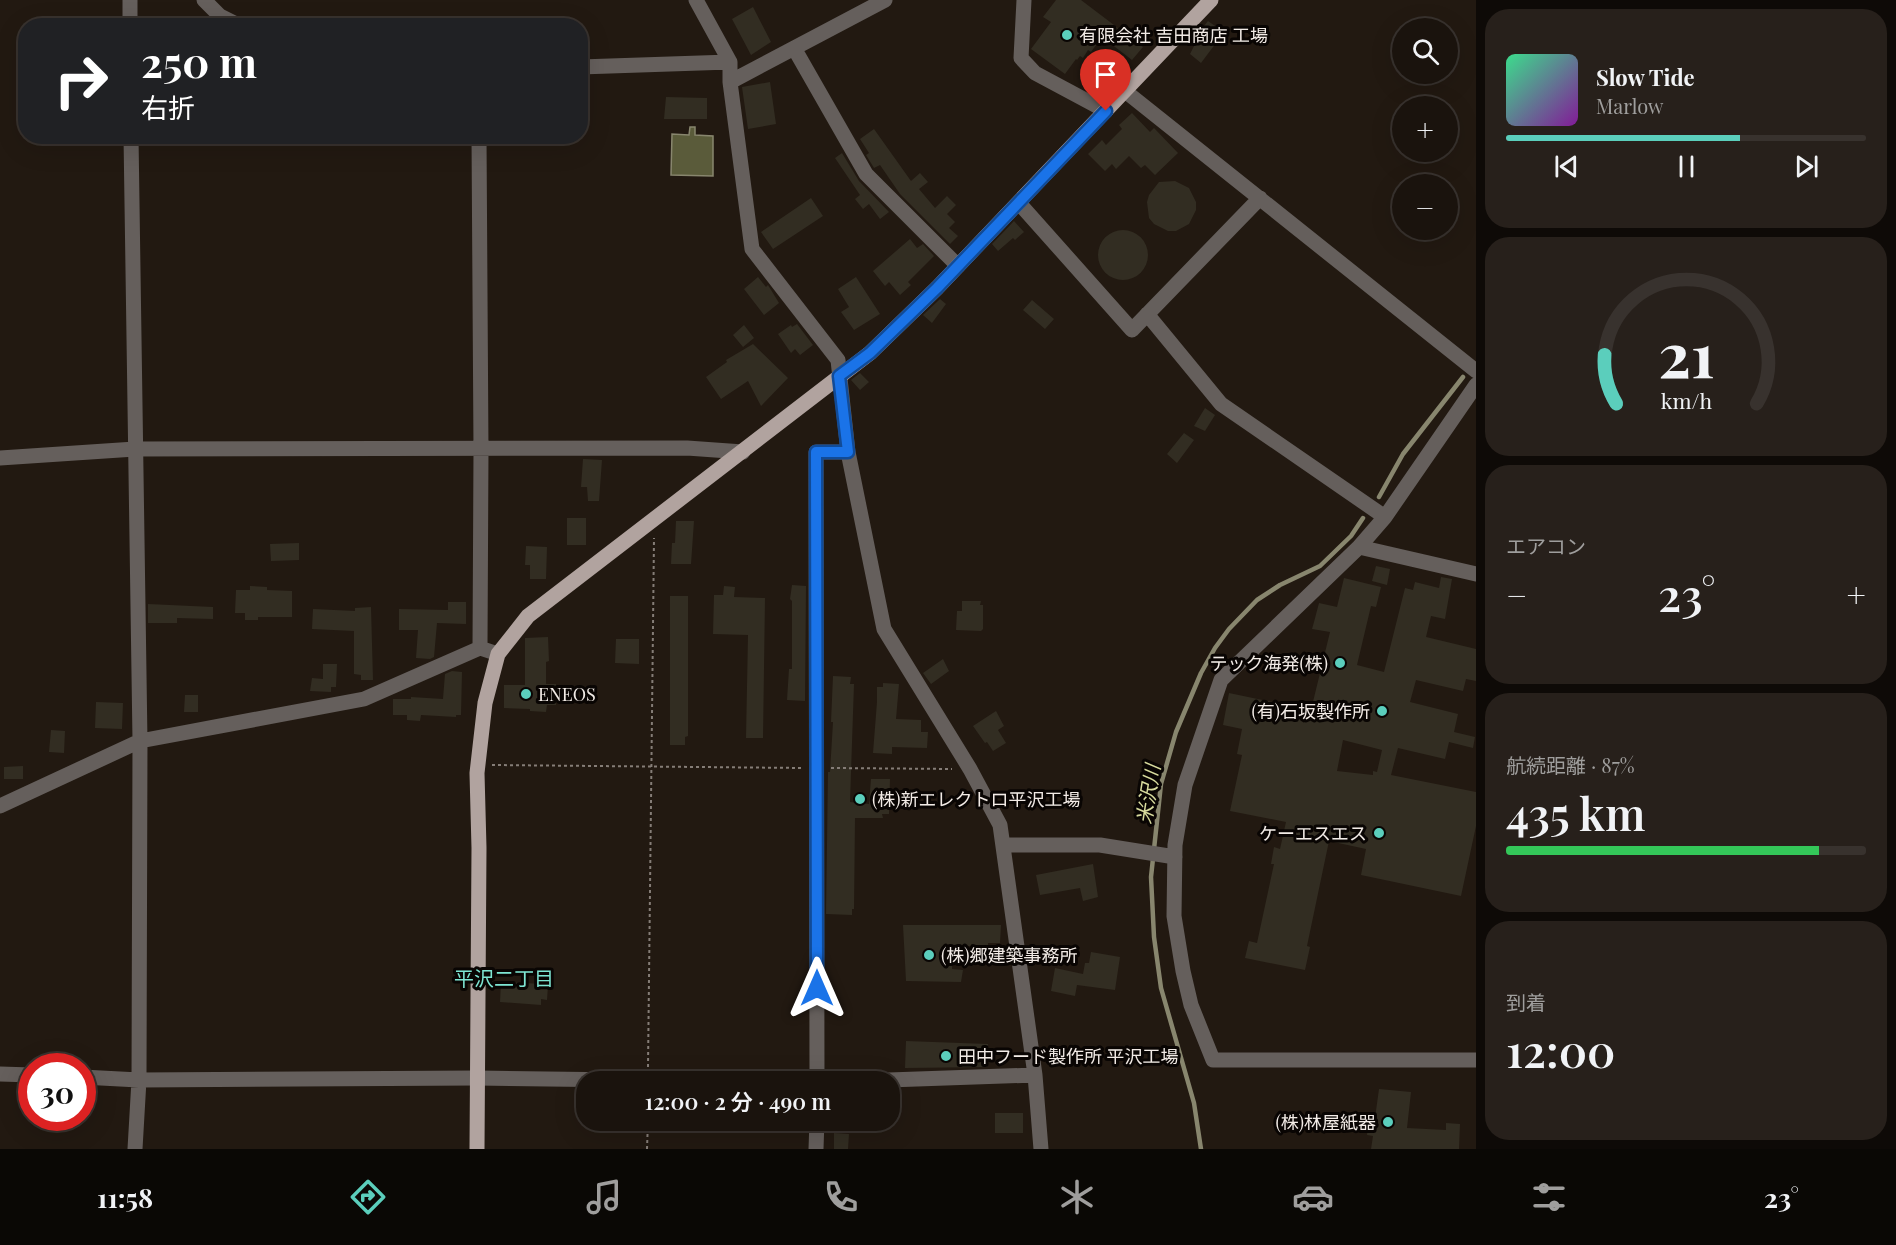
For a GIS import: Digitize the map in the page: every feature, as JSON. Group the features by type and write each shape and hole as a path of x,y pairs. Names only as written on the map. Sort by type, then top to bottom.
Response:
{"main road":[{"path":"477,1149 478,765 485,703 498,654 528,616 870,353 1019,203 1210,0"}],"street":[{"path":"130,0 130,18"},
{"path":"204,0 224,18"},
{"path":"696,0 730,62 730,82 752,249 838,360 848,452 884,629 970,769 1000,825 1035,1075 1041,1149"},
{"path":"730,82 885,0"},
{"path":"1024,0 1021,58 1035,73 1106,111"},
{"path":"794,48 866,174 958,266"},
{"path":"588,67 730,62"},
{"path":"1125,91 1476,371"},
{"path":"132,144 140,741 139,1080 135,1149"},
{"path":"479,144 480,648"},
{"path":"1019,203 1132,330 1260,198"},
{"path":"1148,314 1221,404 1385,518"},
{"path":"1476,385 1385,518 1359,547 1221,680 1185,785 1175,857 1174,916 1191,1005 1213,1060 1476,1060"},
{"path":"0,458 135,449 687,448 743,452"},
{"path":"817,1071 816,452 848,452"},
{"path":"1359,547 1476,574"},
{"path":"0,806 140,741 364,699 480,648 498,654"},
{"path":"1003,845 1100,845 1175,857"},
{"path":"0,1074 18,1075"},
{"path":"900,1080 1035,1075"},
{"path":"96,1078 139,1080 576,1079"},
{"path":"816,1149 817,1131"}],"path":[{"path":"648,1070 655,519"},
{"path":"478,765 802,768"},
{"path":"826,768 970,769"},
{"path":"647,1149 648,1131"}],"shaded area":[{"path":"690,127 695,127 695,135 713,136 713,176 671,175 672,134 689,135"}],"building":[{"name":"有限会社 吉田商店 工場","path":"1056,0 1081,0 1143,47 1132,60 1102,37 1091,52 1088,50 1083,58 1080,56 1076,59 1065,74 1031,49 1051,22 1043,17"},
{"path":"753,7 771,42 751,55 732,19"},
{"path":"1208,21 1218,28 1210,38 1216,43 1201,63 1190,54 1195,44 1192,41"},
{"path":"770,82 776,124 748,129 742,87"},
{"path":"666,97 707,98 707,119 664,119"},
{"path":"1132,113 1150,132 1154,128 1178,153 1155,175 1145,165 1141,168 1129,156 1116,169 1112,164 1105,171 1088,154 1102,140 1106,145 1122,129 1119,125"},
{"path":"874,129 911,181 920,173 928,182 919,189 935,208 947,196 956,205 947,214 955,222 949,228 958,236 950,244 900,194 880,165 874,168 866,155 869,153 860,139"},
{"path":"842,153 859,181 889,212 880,219 869,204 863,209 855,199 860,195 835,158"},
{"path":"1175,181 1189,188 1196,202 1196,210 1189,224 1176,231 1168,231 1154,224 1149,218 1147,202 1149,195 1159,182"},
{"path":"811,198 823,216 773,249 761,232"},
{"path":"1014,221 1024,232 998,251 992,244"},
{"path":"1123,230 1141,237 1148,255 1141,273 1123,280 1105,273 1098,255 1105,237"},
{"path":"910,239 917,248 923,244 934,256 908,282 911,285 900,295 889,282 885,286 873,271"},
{"path":"758,277 766,287 768,285 779,303 764,315 744,289"},
{"path":"856,277 880,314 854,330 841,312 849,307 838,289"},
{"path":"940,299 946,304 932,323 923,315"},
{"path":"1032,300 1054,319 1045,329 1023,310"},
{"path":"797,324 813,345 800,355 795,349 791,353 778,334 791,325 792,327"},
{"path":"744,325 754,338 743,347 733,335"},
{"path":"753,344 788,378 761,406 748,381 721,399 706,377 727,362 726,360"},
{"path":"860,373 869,382 860,390 851,380"},
{"path":"1205,408 1215,415 1205,431 1194,426"},
{"path":"1184,433 1194,440 1177,463 1167,454"},
{"path":"583,459 602,460 599,501 588,501 587,487 581,487"},
{"path":"567,518 586,518 586,545 567,545"},
{"path":"676,521 694,521 691,564 671,564"},
{"path":"299,543 299,560 271,561 270,544"},
{"path":"526,546 547,547 546,579 530,579 530,565 525,565"},
{"path":"1376,566 1390,569 1387,585 1372,581"},
{"path":"1441,577 1452,579 1445,619 1431,616 1426,637 1476,649 1476,681 1466,679 1463,691 1416,680 1410,702 1458,714 1454,732 1475,737 1473,748 1449,742 1445,759 1398,748 1391,775 1476,792 1476,826 1461,896 1361,875 1366,849 1329,841 1307,946 1310,947 1305,970 1245,958 1249,941 1257,943 1274,864 1271,864 1274,847 1280,849 1286,822 1230,811 1242,755 1237,754 1242,729 1223,725 1229,693 1311,710 1330,632 1312,629 1319,603 1337,607 1344,578 1381,587 1376,607 1371,606 1357,665 1384,672 1405,588 1413,590 1415,582 1439,588","holes":["1343,740 1382,750 1377,772 1373,771 1373,775 1337,771"]},
{"path":"792,585 806,586 805,701 787,700 789,669 792,669 792,601 790,599"},
{"path":"250,586 267,587 267,590 292,591 292,617 258,617 258,620 245,620 245,613 235,613 236,590 250,590"},
{"path":"724,586 735,587 734,597 765,598 763,738 746,738 748,635 713,634 714,595 723,595"},
{"path":"670,596 688,596 688,736 685,737 685,745 670,745"},
{"path":"962,601 981,601 983,629 981,631 956,630 957,611 962,611"},
{"path":"448,602 466,602 466,624 437,623 434,657 416,658 418,630 399,630 399,609 448,610"},
{"path":"148,604 213,607 213,619 177,618 177,623 148,623"},
{"path":"371,607 373,680 361,680 361,675 354,674 354,631 312,629 313,609 355,611 355,608"},
{"path":"548,637 549,661 546,662 546,684 556,684 556,705 547,705 546,712 504,708 504,685 525,685 525,638"},
{"path":"616,639 639,639 639,664 615,663"},
{"path":"943,659 949,671 931,684 923,673"},
{"path":"323,664 337,664 336,687 331,687 331,692 310,691 312,678 323,679"},
{"path":"452,671 462,672 461,715 456,715 456,717 421,715 420,721 407,720 407,715 393,715 393,699 411,699 411,697 443,699 445,674"},
{"path":"833,676 851,677 850,684 854,684 850,802 869,804 871,779 890,779 889,814 882,814 883,818 855,818 854,909 852,909 852,915 826,914 828,772 830,772 833,722 831,722"},
{"path":"883,683 899,684 896,719 921,720 921,732 928,732 927,748 892,747 892,754 873,753 877,687 883,687"},
{"path":"185,695 198,695 198,712 184,712"},
{"path":"96,702 123,703 122,729 95,728"},
{"path":"996,711 1004,726 998,730 1006,743 993,751 973,726"},
{"path":"51,730 65,731 64,753 49,752"},
{"path":"23,766 23,779 4,779 4,767"},
{"path":"1093,864 1098,897 1083,901 1080,888 1040,895 1036,875"},
{"name":"(株)郷建築事務所","path":"903,925 1001,925 1000,943 988,943 988,946 953,946 952,969 963,970 961,982 906,981"},
{"path":"1091,952 1120,957 1115,990 1077,985 1075,996 1051,991 1055,968 1083,974 1085,963 1089,963"},
{"path":"501,982 543,984 543,986 548,986 547,1000 541,999 541,1005 500,1002"},
{"name":"田中フード製作所 平沢工場","path":"906,1041 988,1044 987,1067 905,1068"},
{"name":"(株)林屋紙器","path":"1379,1089 1411,1092 1407,1128 1446,1130 1446,1123 1460,1124 1459,1149 1371,1149 1373,1136 1367,1135 1369,1117 1375,1118"},
{"path":"995,1113 1023,1113 1023,1133 995,1133"},
{"path":"834,1133 849,1134 848,1149 834,1149"}],"waterway":[{"name":"米沢川","path":"1379,497 1403,454 1463,377"},
{"name":"米沢川","path":"1201,1149 1194,1103 1161,988 1154,937 1151,877 1161,784 1176,732 1201,673 1229,629 1257,600 1280,585 1320,566 1351,536 1363,518"}],"place":[{"name":"有限会社 吉田商店 工場","path":"1067,35"},
{"name":"テック海発(株)","path":"1340,663"},
{"name":"ENEOS","path":"526,694"},
{"name":"(有)石坂製作所","path":"1382,711"},
{"name":"(株)新エレクトロ平沢工場","path":"860,799"},
{"name":"ケーエスエス","path":"1379,833"},
{"name":"(株)郷建築事務所","path":"929,955"},
{"name":"田中フード製作所 平沢工場","path":"946,1056"},
{"name":"(株)林屋紙器","path":"1388,1122"}],"district":[{"name":"平沢二丁目","path":"504,977"}],"route":[{"path":"817,988 816,452 848,452 839,376 870,353 937,288 1106,111"}]}
